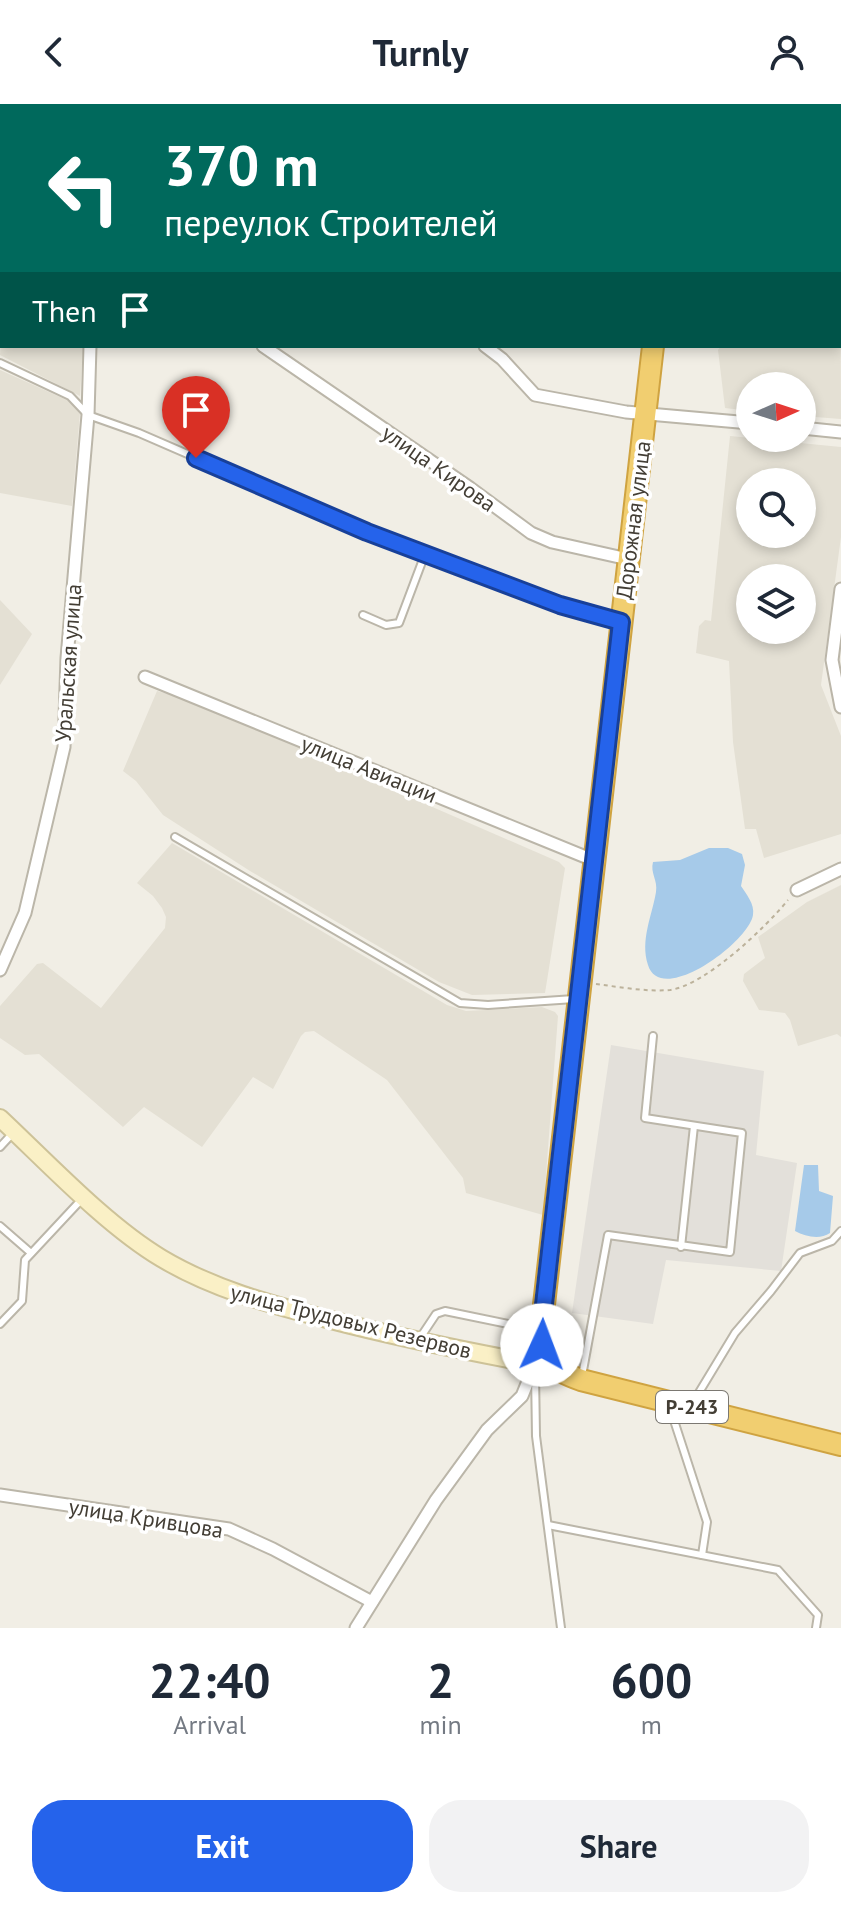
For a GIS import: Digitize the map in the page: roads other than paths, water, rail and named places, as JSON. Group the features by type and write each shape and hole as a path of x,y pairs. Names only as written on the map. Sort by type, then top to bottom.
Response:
{"highway":[{"name":"Дорожная улица","path":"542,1362 541,1331 578,991 653,348"},
{"name":"улица Трудовых Резервов","path":"542,1362 581,1380 841,1445"}],"main road":[{"name":"улица Трудовых Резервов","path":"0,1118 142,1245 228,1291 417,1343 542,1362"}],"street":[{"name":"Уральская улица","path":"0,970 25,913 64,747 67,658 88,415 90,348"},
{"name":"улица Кирова","path":"266,348 531,533 552,542 628,559"},
{"path":"488,348 535,395 626,412 736,422"},
{"path":"816,429 841,432"},
{"path":"841,589 832,660 841,707"},
{"name":"улица Авиации","path":"145,677 593,860"},
{"path":"797,890 841,869"},
{"path":"356,1628 436,1500 487,1430 522,1396 542,1362"},
{"name":"улица Кривцова","path":"0,1495 229,1529 372,1602"}],"lane":[{"path":"0,363 70,396 88,415 139,433 367,532 560,605 621,622"},
{"path":"363,615 386,625 399,623 425,554"},
{"path":"175,837 460,1003 488,1005 578,991"},
{"path":"581,1380 608,1235 730,1252 742,1133 645,1118 653,1036"},
{"path":"681,1247 694,1126"},
{"path":"0,1147 14,1132"},
{"path":"0,1324 22,1301 25,1260 85,1196"},
{"path":"0,1226 31,1253"},
{"path":"690,1407 735,1333 800,1253 832,1241 841,1231"},
{"path":"417,1343 436,1314 445,1311 541,1331"},
{"path":"542,1362 536,1436 561,1628"},
{"path":"668,1401 707,1522 702,1555"},
{"path":"548,1525 778,1570 818,1615 816,1628"}],"water":[{"path":"709,848 728,848 742,854 745,865 741,886 751,903 753,915 737,940 704,966 669,979 656,976 648,965 645,946 656,892 653,862 680,860"},
{"path":"804,1165 818,1165 819,1191 833,1196 830,1233 822,1236 808,1236 795,1231"}]}
